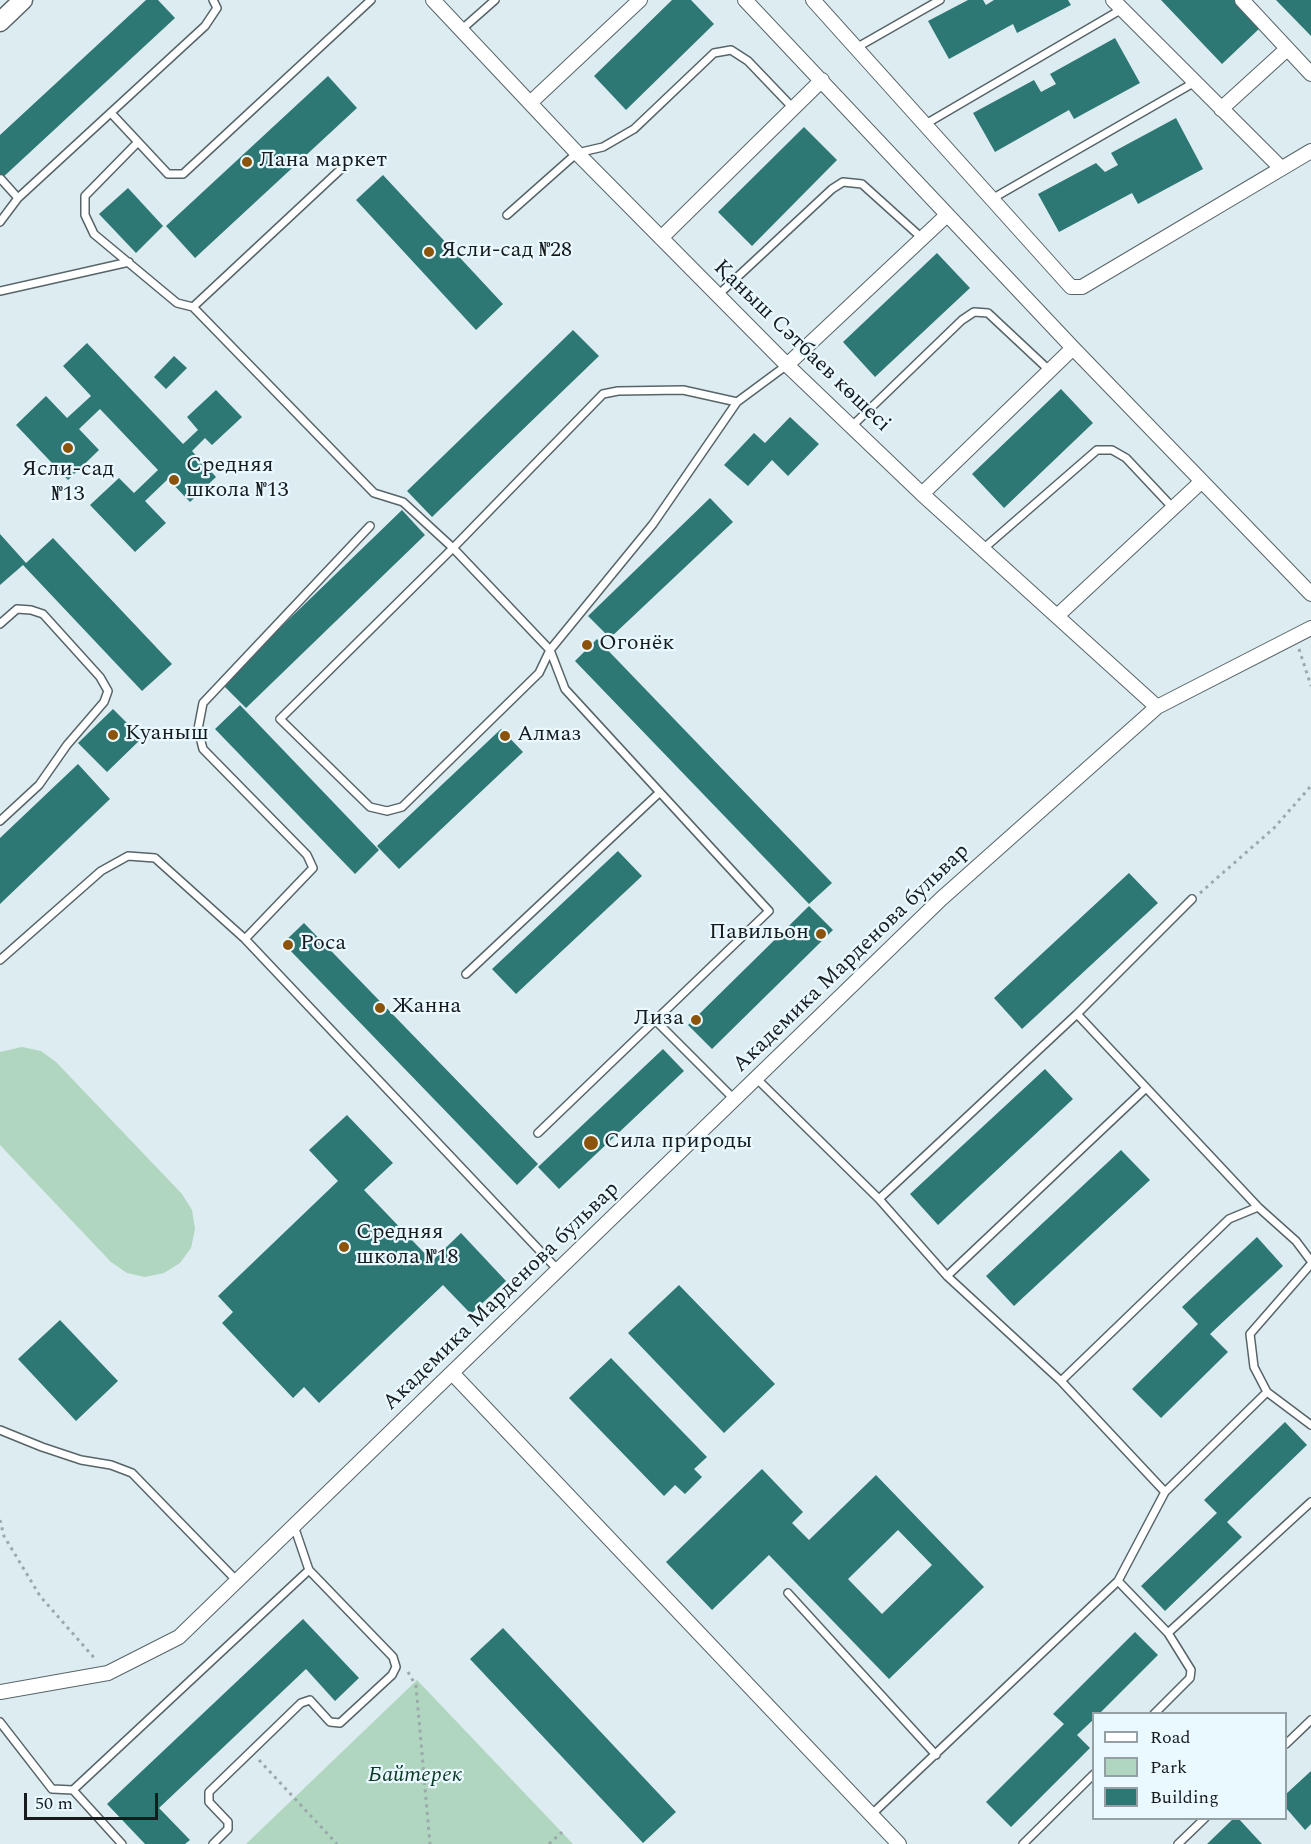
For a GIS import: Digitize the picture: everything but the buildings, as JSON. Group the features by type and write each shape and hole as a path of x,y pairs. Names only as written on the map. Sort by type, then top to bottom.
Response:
{"street":[{"path":"0,22 23,0"},
{"name":"Қаныш Сәтбаев көшесі","path":"433,0 577,153 787,365 922,494 1157,707"},
{"path":"530,103 640,0"},
{"path":"745,0 1073,348 1311,594"},
{"path":"813,0 990,200 1062,280 1071,287 1082,287 1311,151"},
{"path":"1242,0 1311,74"},
{"path":"1118,4 1281,168"},
{"path":"1221,109 1287,49"},
{"path":"661,238 822,80"},
{"path":"787,365 947,215"},
{"path":"922,494 1073,348"},
{"path":"1057,616 1201,482"},
{"name":"Академика Марденова бульвар","path":"0,1692 108,1673 179,1637 941,899 1157,707 1311,628"},
{"path":"453,1374 899,1844"}],"lane":[{"path":"0,222 18,198 205,26 217,8 213,0"},
{"path":"111,113 168,174 183,174 371,0"},
{"path":"461,30 495,0"},
{"path":"856,48 940,0"},
{"path":"924,125 1118,4"},
{"path":"507,215 577,153 603,147 634,129 714,53 731,50 748,61 794,108"},
{"path":"990,200 1195,82"},
{"path":"138,142 85,196 85,215 94,234 177,303 193,307 374,493 403,501 453,548 550,650 565,689 659,794 769,911 538,1133"},
{"path":"193,307 341,169"},
{"path":"1,179 18,198"},
{"path":"718,295 832,189 843,182 862,184 923,239"},
{"path":"0,291 129,262"},
{"path":"852,426 962,320 974,312 988,313 1050,371"},
{"path":"737,402 684,390 618,391 603,394 453,548 280,719 370,807 387,811 402,807 539,673 550,650 653,524 737,402 787,365"},
{"path":"983,549 1097,450 1112,450 1126,458 1173,508"},
{"path":"245,939 313,868 307,855 203,749 198,729 203,703 370,526"},
{"path":"0,624 17,609 43,614 100,677 108,690 104,702 67,745 39,785 0,821"},
{"path":"466,974 659,794"},
{"path":"0,960 101,871 128,856 155,858 245,939 559,1271"},
{"path":"879,1199 1077,1014 1192,899"},
{"path":"1077,1014 1258,1207 1296,1241 1311,1262 1250,1334 1254,1366 1267,1392 1311,1425"},
{"path":"655,1020 735,1100"},
{"path":"757,1078 879,1199 947,1276 1061,1381 1165,1492"},
{"path":"947,1276 1145,1089"},
{"path":"1061,1381 1229,1219 1258,1207"},
{"path":"871,1815 1118,1581 1165,1492 1267,1392"},
{"path":"0,1430 81,1460 111,1465 132,1473 237,1581"},
{"path":"1168,1633 1311,1502"},
{"path":"213,1844 228,1829 228,1822 209,1802 208,1792 301,1703 310,1700 330,1722 340,1723 392,1675 396,1667 393,1657 309,1570 294,1526"},
{"path":"72,1790 309,1570"},
{"path":"1118,1581 1168,1633 1189,1662 1190,1678 1155,1712"},
{"path":"788,1593 936,1755"},
{"path":"1287,1743 1311,1720"},
{"path":"0,1722 52,1789 72,1790 122,1844"},
{"path":"1023,1844 1092,1776"},
{"path":"1178,1844 1203,1820"}],"path":[{"path":"1295,636 1311,686"},
{"path":"1192,899 1274,828 1311,786"},
{"path":"0,1520 4,1536 40,1596 108,1673"},
{"path":"396,1667 404,1669 411,1675 416,1686 430,1844"},
{"path":"251,1751 337,1844"},
{"path":"549,1844 562,1832"}],"green space":[{"path":"22,1047 41,1051 56,1062 182,1194 192,1210 195,1229 191,1248 180,1263 164,1273 145,1277 127,1273 111,1262 0,1145 0,1052"},
{"name":"Байтерек","path":"417,1680 573,1844 246,1844"}],"place":[{"name":"Лана маркет","path":"247,162"},
{"name":"Ясли-сад №28","path":"429,252"},
{"name":"Ясли-сад №13","path":"68,448"},
{"name":"Средняя школа №13","path":"174,480"},
{"name":"Огонёк","path":"587,645"},
{"name":"Куаныш","path":"113,735"},
{"name":"Алмаз","path":"505,736"},
{"name":"Павильон","path":"821,934"},
{"name":"Роса","path":"288,945"},
{"name":"Жанна","path":"380,1008"},
{"name":"Лиза","path":"696,1020"},
{"name":"Сила природы","path":"591,1143"},
{"name":"Средняя школа №18","path":"344,1247"}]}
